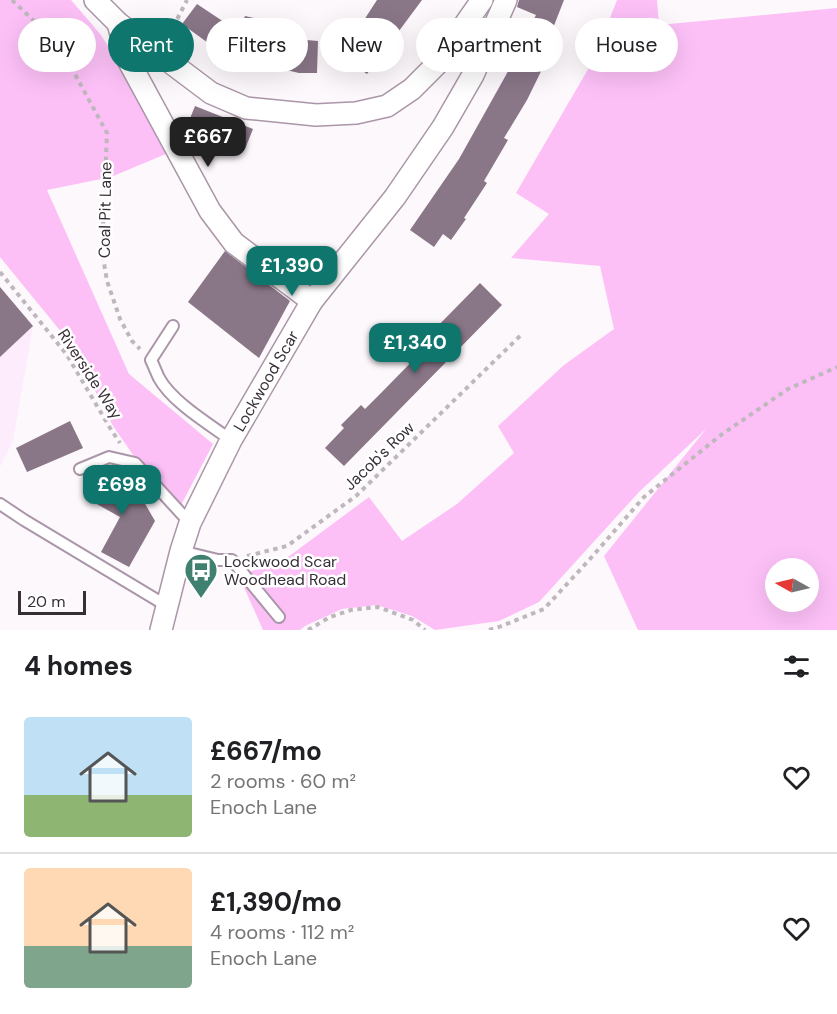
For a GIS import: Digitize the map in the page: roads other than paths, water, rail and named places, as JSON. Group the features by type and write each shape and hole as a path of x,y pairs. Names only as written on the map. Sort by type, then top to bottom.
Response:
{"street":[{"path":"94,0 112,18"},
{"path":"182,72 211,93 246,108 316,115 356,113 387,106 412,89 438,63 482,0"},
{"name":"Lockwood Scar","path":"161,630 190,523 231,440 312,301 395,196 443,128 473,75 506,0"},
{"path":"135,72 210,211 234,243 312,301"}],"lane":[{"path":"173,326 151,360 159,379 176,398 231,440"},
{"path":"80,469 109,457 135,463 190,523"},
{"path":"0,504 24,520 71,542 167,606"},
{"path":"181,551 218,560 232,560 279,617"}],"place":[{"name":"Lockwood Scar Woodhead Road","path":"201,599"}]}
